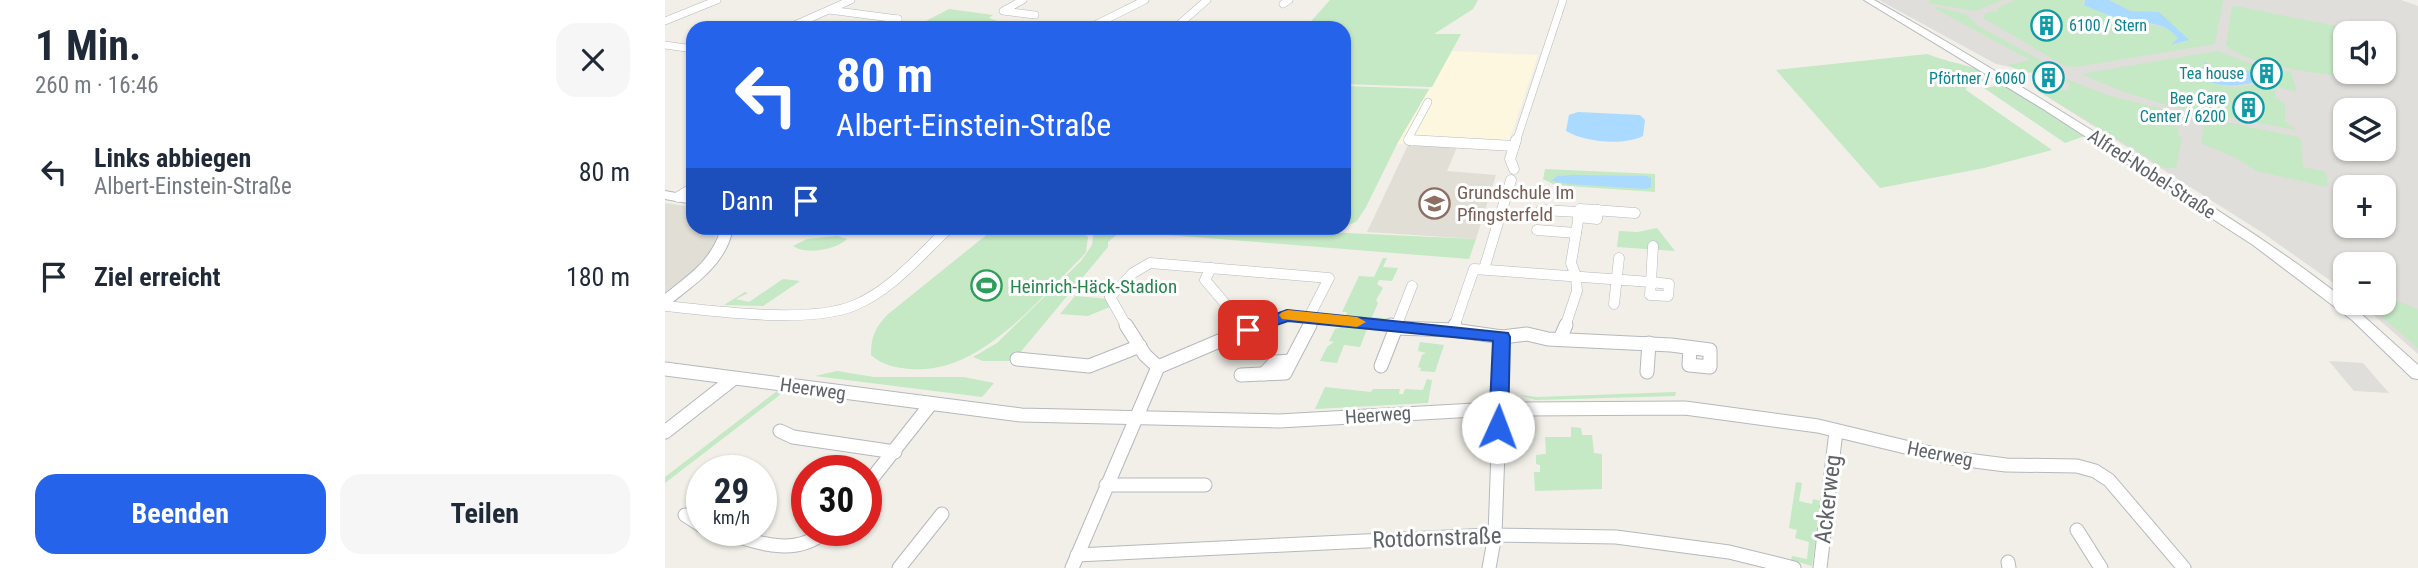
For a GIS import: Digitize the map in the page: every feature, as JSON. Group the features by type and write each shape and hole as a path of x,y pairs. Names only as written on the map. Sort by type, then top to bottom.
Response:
{"street":[{"path":"665,20 717,0"},
{"path":"804,21 851,0"},
{"path":"1023,0 1003,11 1035,15"},
{"path":"1103,21 1145,0"},
{"path":"1183,21 1207,0"},
{"path":"1514,169 1510,159 1563,0"},
{"name":"Alfred-Nobel-Straße","path":"1868,0 2007,81 2271,250 2353,313 2418,374"},
{"path":"828,10 898,19 894,21"},
{"path":"665,45 686,47"},
{"path":"1428,102 1408,139 1412,142 1514,146"},
{"path":"1453,330 1479,269 1511,180"},
{"path":"1541,209 1579,215"},
{"path":"1554,339 1572,309 1577,291 1576,276 1571,263 1580,209 1635,212"},
{"path":"1537,230 1576,233"},
{"path":"665,304 712,260 721,249 725,235"},
{"path":"665,304 810,313 840,311 861,302 888,282 941,235"},
{"path":"1479,269 1651,282 1653,246"},
{"path":"1613,304 1619,258"},
{"path":"1158,367 1140,346 1110,297 1135,269 1150,263 1329,278 1291,361 1280,359 1269,364 1264,374 1241,374"},
{"path":"1211,268 1205,280 1248,330"},
{"path":"1381,366 1412,286"},
{"path":"1074,562 1158,367 1276,317 1392,325 1396,328 1453,330 1502,337 1527,334 1554,339 1649,343 1690,348"},
{"path":"1489,568 1495,535 1502,337"},
{"path":"1647,372 1649,343"},
{"path":"1017,359 1089,366 1140,346"},
{"name":"Heerweg","path":"665,369 1021,415 1192,422 1279,421 1475,410 1499,406 1523,409 1685,408 1836,430 1951,458 2006,466 2077,466 2089,469 2109,480 2184,568"},
{"path":"665,432 733,379"},
{"path":"882,467 930,405"},
{"name":"Ackerweg","path":"1820,568 1836,430"},
{"path":"780,431 793,437 895,452"},
{"path":"1106,485 1205,485"},
{"path":"899,568 942,514"},
{"path":"2077,530 2101,568"},
{"name":"Rotdornstraße","path":"1074,562 1495,535 1616,537 1670,542 1730,552 1794,568"},
{"path":"776,546 802,546"}],"shaded area":[{"path":"1879,0 2401,0 2418,6 2418,354 2374,315 2396,315 2396,252 2333,252 2333,283 2263,233 2038,91 2040,78 2033,73 2035,72 1996,64"},
{"path":"1452,51 1538,55 1506,150 1397,144"},
{"name":"Grundschule Im Pfingsterfeld","path":"1408,145 1457,147 1447,171 1496,175 1476,239 1367,232"},
{"path":"665,203 686,206 686,235 716,235 708,254 691,273 665,293"},
{"path":"2329,361 2363,363 2389,393 2354,391"}],"green space":[{"path":"1330,0 1478,0 1473,9 1434,34 1461,34 1432,87 1351,84 1351,21 1311,21"},
{"path":"1930,0 2003,0 1975,11 1928,3"},
{"path":"2015,0 2085,0 2082,3 2093,9 2130,21 2166,28 2177,36 2177,41 2171,44 2173,45 2186,41 2187,38 2157,13 2131,11 2109,0 2223,0 2215,44 2075,67 2065,66 1983,18 1985,13 1998,11 1997,8"},
{"path":"2232,7 2333,25 2333,75 2277,66 2234,51 2226,45"},
{"path":"1934,8 1966,14 1978,26 2057,69 2031,73 2008,65 2030,60"},
{"path":"949,9 993,15 989,18 997,21 926,21"},
{"path":"2218,51 2246,62 2291,72 2297,92 2276,87 2275,97 2285,104 2285,121 2296,130 2170,106 2124,92 2081,74","holes":["2226,68 2271,79 2270,83 2230,87 2195,75 2196,71 2200,76 2209,78"]},
{"path":"1927,54 1981,70 1996,78 1967,85 1966,90 2052,150 1984,168 1880,188 1776,70"},
{"path":"2066,79 2107,95 2175,112 2174,125 2179,127 2177,135 2182,137 2176,168 2164,168 2039,91 2040,86 2068,91 2069,83 2065,82"},
{"path":"2002,85 2085,136 2065,143 1984,88"},
{"path":"1351,86 1429,89 1397,144 1356,222 1351,224"},
{"path":"2205,119 2298,137 2301,139 2303,167 2326,172 2328,187 2256,171 2236,158 2201,143"},
{"path":"1545,169 1655,174 1655,192 1555,185 1543,179"},
{"path":"1657,228 1675,251 1617,247 1619,231 1638,232"},
{"path":"1351,233 1476,239 1469,259 1169,235"},
{"name":"Heinrich-Häck-Stadion","path":"986,235 1088,237 1086,252 1026,314 983,348 960,360 936,368 911,369 880,361 871,355 872,343 879,324"},
{"path":"1093,235 1116,235 1108,242 1108,247 1013,361 983,361 973,357 997,343 1081,261 1092,245"},
{"path":"837,236 847,239 836,246 821,250 805,250 793,246 807,239"},
{"path":"1383,258 1387,258 1383,267 1398,268 1392,281 1379,280 1377,284 1383,288 1376,300 1378,303 1372,317 1391,319 1390,321 1323,318 1325,314 1346,315 1347,312 1342,312 1359,276 1374,277"},
{"path":"783,279 800,281 763,306 724,305 745,292 748,293 736,299 749,302"},
{"path":"1075,296 1109,299 1112,306 1088,316 1060,314"},
{"path":"2396,301 2418,309 2418,348 2380,315 2396,315"},
{"path":"1335,329 1367,329 1360,347 1344,345 1337,363 1320,361 1327,347 1334,342 1329,341"},
{"path":"1420,342 1444,345 1435,372 1420,371 1421,368 1418,367 1422,355 1426,353 1418,351"},
{"path":"837,371 874,377 964,377 994,383 982,397 815,376"},
{"path":"1427,379 1432,380 1428,403 1315,409 1325,387 1371,392 1373,389 1400,389 1399,394 1403,394 1405,389 1423,390"},
{"path":"777,391 785,391 702,455 694,455"},
{"path":"1676,392 1675,396 1536,400 1519,395 1537,397"},
{"path":"1571,427 1581,428 1582,435 1592,435 1594,453 1602,454 1602,489 1535,491 1534,472 1540,472 1536,455 1546,454 1545,437 1571,437"},
{"path":"686,461 686,467 665,483 665,477"},
{"path":"1796,482 1802,483 1799,501 1812,504 1813,499 1821,501 1812,566 1791,560 1792,556 1807,559 1809,542 1795,538 1797,530 1789,528"}],"water":[{"path":"2085,0 2109,0 2131,11 2159,12 2189,40 2171,45 2178,38 2168,29 2108,15 2084,5"},
{"path":"2203,61 2210,65 2196,73 2209,78 2214,69 2229,68 2253,72 2273,82 2236,85 2213,83 2193,72 2206,65"},
{"path":"1578,112 1640,115 1645,120 1643,136 1615,142 1574,135 1566,131 1569,115"},
{"path":"1557,176 1646,176 1651,178 1651,187 1646,189 1552,181"}],"slow traffic":[{"path":"1288,315 1357,322"}],"place":[{"name":"6100 / Stern","path":"2046,25"},
{"name":"Tea house","path":"2267,73"},
{"name":"Pförtner / 6060","path":"2049,78"},
{"name":"Bee Care Center / 6200","path":"2249,107"},
{"name":"Grundschule Im Pfingsterfeld","path":"1434,203"},
{"name":"Heinrich-Häck-Stadion","path":"987,286"}],"route":[{"path":"1248,330 1287,315 1502,337 1498,427"}]}
